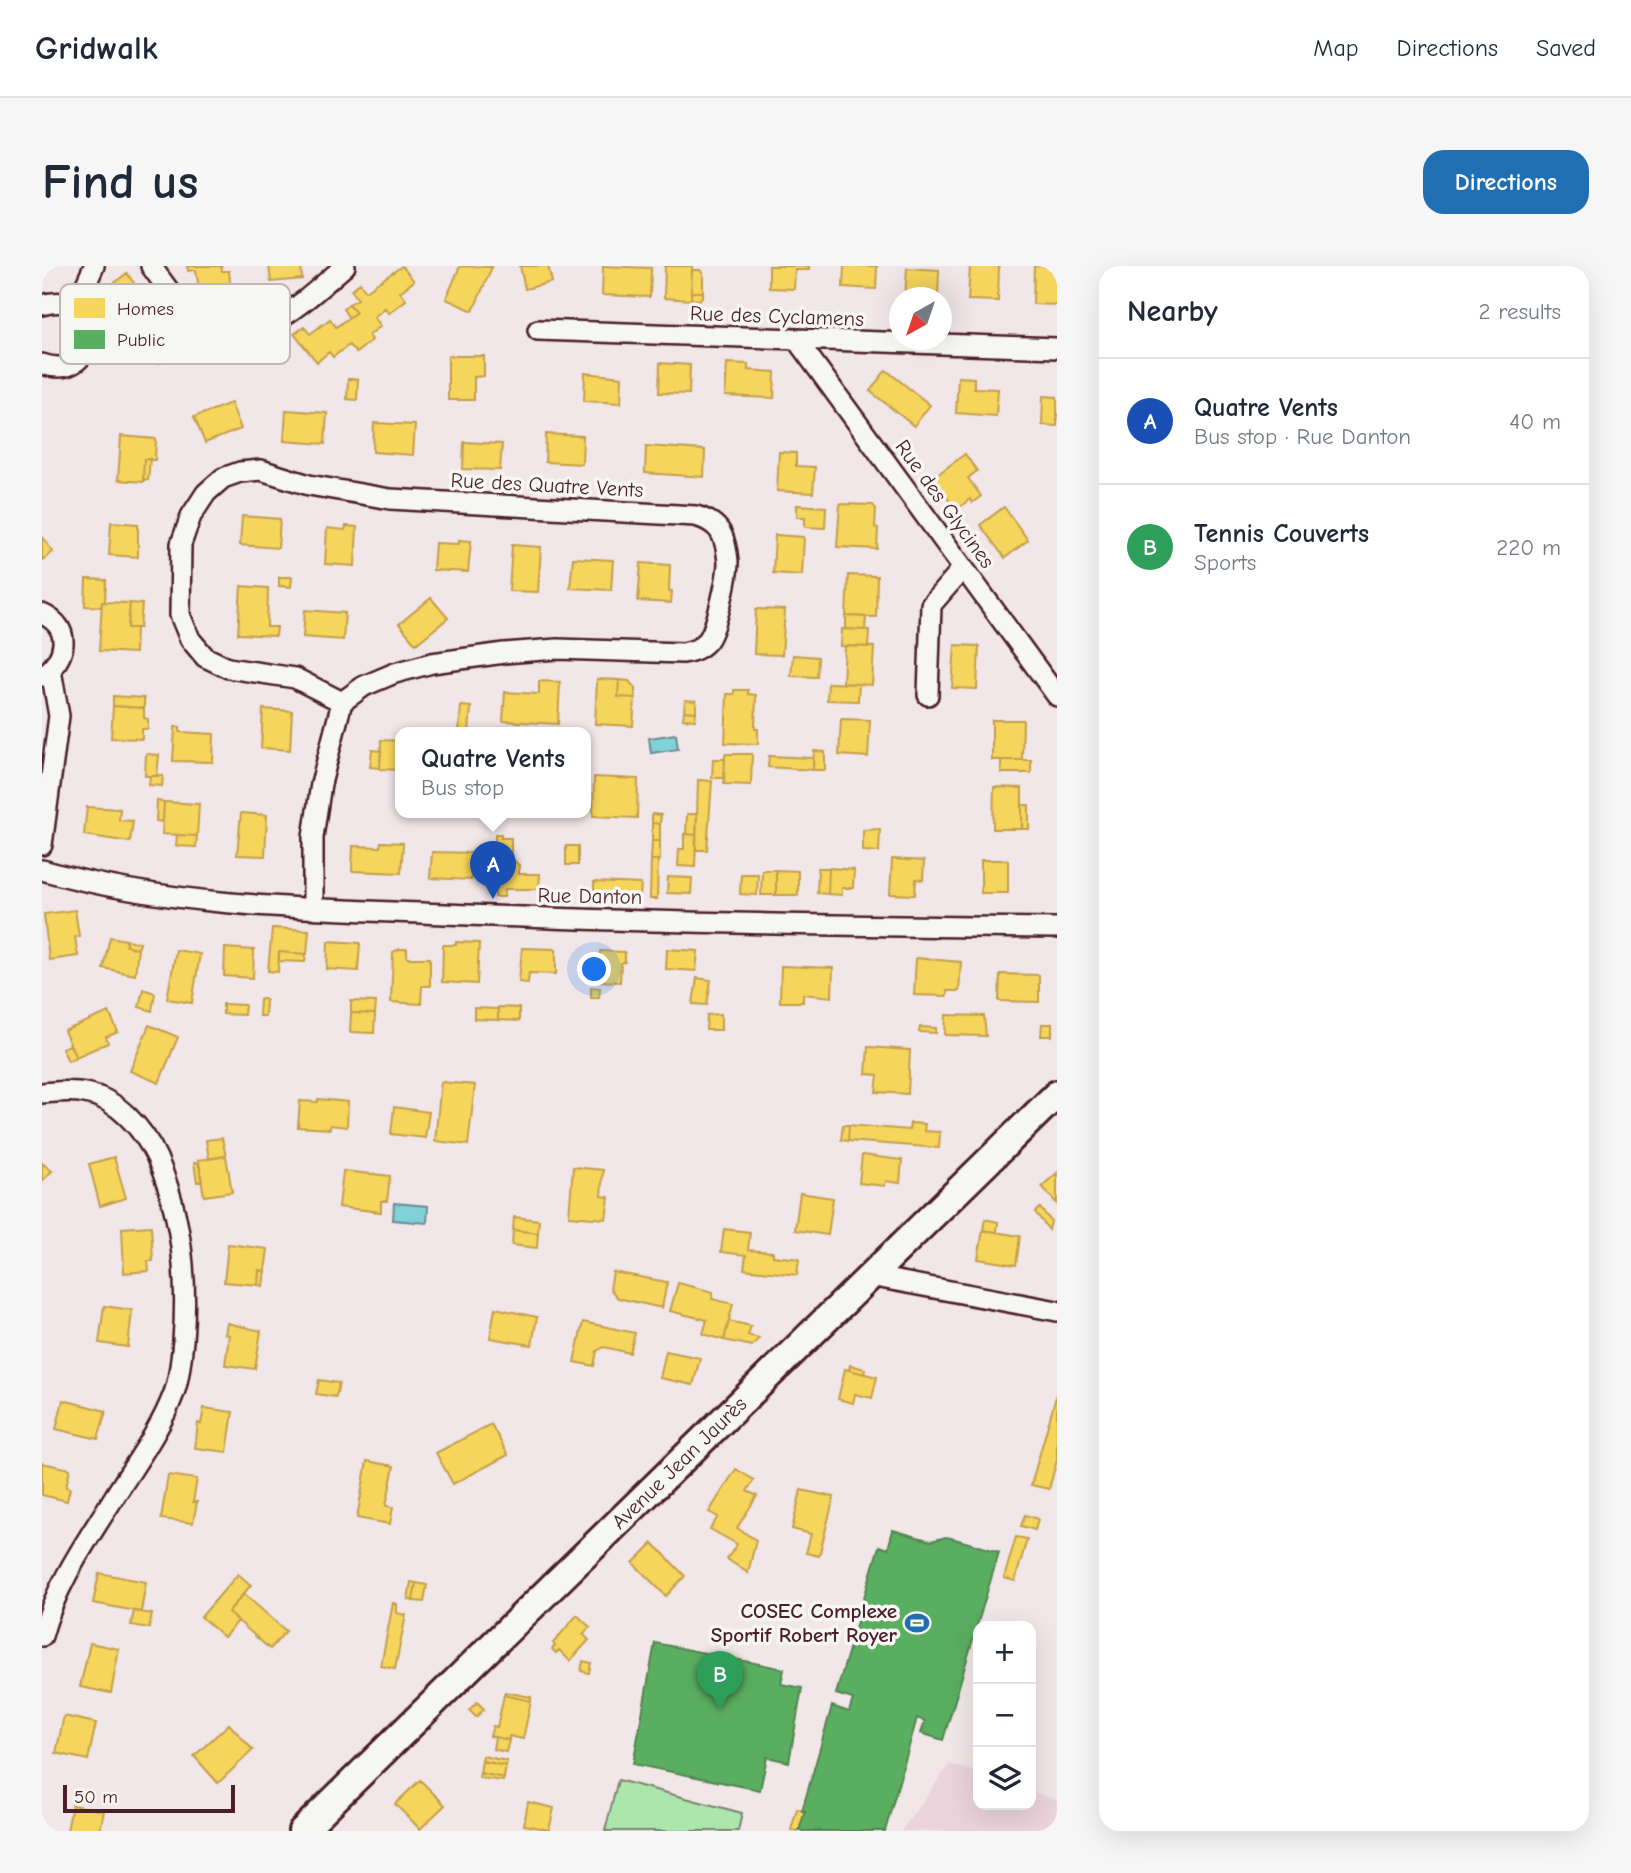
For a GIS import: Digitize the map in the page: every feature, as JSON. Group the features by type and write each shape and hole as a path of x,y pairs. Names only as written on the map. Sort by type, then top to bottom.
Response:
{"main road":[{"name":"Avenue Jean Jaurès","path":"302,1831 1057,1094"}],"street":[{"path":"86,284 94,266"},
{"path":"151,266 165,284"},
{"path":"290,309 345,266"},
{"path":"42,305 60,303"},
{"name":"Rue des Cyclamens","path":"538,330 1057,348"},
{"name":"Rue des Glycines","path":"796,339 1057,696"},
{"path":"42,364 60,368 72,364"},
{"name":"Rue des Quatre Vents","path":"261,470 309,485 390,499 696,516 711,521 726,544 728,564 715,627 710,639 699,649 683,653 557,649 432,663 395,673 364,686 342,702 295,678 228,668 205,657 190,639 180,615 181,544 191,516 206,493 223,478 240,472 261,470"},
{"path":"929,695 931,605 963,568"},
{"path":"42,614 56,623 63,642 62,653 47,673 59,716 42,845"},
{"path":"313,908 313,837 321,783 342,702"},
{"name":"Rue Danton","path":"42,870 174,898 313,908 767,924 1057,928"},
{"path":"42,1093 86,1093 108,1102 131,1119 150,1142 171,1192 185,1268 181,1363 175,1392 151,1438 71,1564 56,1592 42,1636"},
{"path":"870,1276 1057,1311"}],"shaded area":[{"path":"950,1764 973,1771 973,1810 1036,1810 1036,1793 1057,1800 1057,1831 901,1831"}],"green space":[{"path":"618,1780 742,1813 738,1831 605,1831"}],"water":[{"path":"676,734 678,749 651,753 649,738"},
{"path":"394,1203 428,1206 427,1223 393,1220"}],"building: Homes":[{"path":"187,266 221,266 222,271 229,271 230,284 198,284 196,270 188,271"},
{"path":"269,266 301,266 302,279 271,282"},
{"path":"402,266 414,281 400,292 406,300 389,313 385,308 374,317 381,326 369,335 372,340 356,353 349,345 333,357 329,352 317,362 294,334 304,327 310,334 330,319 336,327 356,312 349,304 358,299 351,290 360,283 366,291"},
{"path":"460,266 492,267 473,311 446,299"},
{"path":"520,266 548,266 552,282 525,289"},
{"path":"603,266 651,268 650,297 602,295"},
{"path":"665,266 692,266 691,300 664,298"},
{"path":"769,266 809,266 809,270 795,270 794,289 769,288"},
{"path":"844,266 877,266 876,289 843,287"},
{"path":"970,266 999,266 998,301 968,300"},
{"path":"1034,266 1057,267 1057,305 1033,304"},
{"path":"907,268 939,270 938,287 906,287"},
{"path":"692,270 700,270 703,274 703,292 691,292"},
{"path":"127,273 135,284 113,284"},
{"path":"691,292 703,292 703,296 699,300 691,299"},
{"path":"349,304 356,312 349,318 343,309"},
{"path":"448,356 484,356 484,376 474,377 474,400 448,400"},
{"path":"660,363 690,365 689,394 659,393"},
{"path":"727,363 748,364 748,370 775,372 774,398 725,396"},
{"path":"886,370 930,405 914,426 870,391"},
{"path":"585,373 622,377 621,403 584,401"},
{"path":"958,377 974,378 974,388 998,389 996,416 956,413"},
{"path":"348,379 358,379 357,400 347,399"},
{"path":"1043,396 1057,397 1057,426 1042,425"},
{"path":"231,403 241,429 205,443 194,417"},
{"path":"286,410 327,413 325,444 284,441"},
{"path":"374,423 415,425 413,455 373,452"},
{"path":"546,434 583,436 582,464 545,462"},
{"path":"121,436 156,439 155,460 144,459 143,482 118,480"},
{"path":"464,442 502,444 500,470 463,469"},
{"path":"646,446 705,450 704,477 645,473"},
{"path":"779,452 796,453 796,466 815,467 813,493 777,491"},
{"path":"965,454 977,471 968,478 981,496 972,503 970,499 956,510 933,478"},
{"path":"144,459 150,459 148,480 143,479"},
{"path":"840,504 873,505 876,509 875,527 878,528 877,549 837,547"},
{"path":"797,505 826,507 825,528 805,527 805,517 797,517"},
{"path":"1004,507 1028,540 1005,558 980,525"},
{"path":"242,516 280,519 278,548 240,545"},
{"path":"111,522 138,524 138,557 109,555"},
{"path":"346,526 357,527 355,566 325,564 327,528 345,530"},
{"path":"775,535 804,537 802,575 773,573"},
{"path":"42,536 53,552 42,560"},
{"path":"459,540 471,541 468,572 433,570 435,543 459,544"},
{"path":"512,545 541,547 538,592 509,591"},
{"path":"573,558 613,560 611,590 570,588"},
{"path":"641,563 670,565 671,603 638,601"},
{"path":"848,575 877,576 876,617 846,616"},
{"path":"279,577 292,577 291,587 279,586"},
{"path":"86,579 106,580 105,602 102,602 101,607 85,606"},
{"path":"241,586 268,588 267,627 277,627 276,636 238,634"},
{"path":"431,598 448,618 416,644 399,624"},
{"path":"102,602 130,603 128,628 136,628 135,653 99,651"},
{"path":"130,603 142,604 140,628 128,628"},
{"path":"756,609 785,610 782,655 754,654"},
{"path":"305,610 345,613 343,640 303,637"},
{"path":"846,616 866,617 865,630 846,629"},
{"path":"842,629 869,630 868,647 841,646"},
{"path":"955,645 979,646 977,689 952,688"},
{"path":"845,646 874,647 872,685 843,683"},
{"path":"793,655 818,657 817,677 791,676"},
{"path":"597,679 619,680 618,697 635,698 633,726 595,724"},
{"path":"619,680 629,681 635,688 635,698 618,697"},
{"path":"539,681 560,682 558,724 503,721 505,692 539,694"},
{"path":"828,683 859,684 858,701 827,700"},
{"path":"734,690 748,690 748,694 756,695 755,729 758,729 758,744 725,743 727,694 734,694"},
{"path":"113,696 144,698 144,708 113,706"},
{"path":"685,700 696,701 696,712 684,711"},
{"path":"113,706 144,708 148,729 142,729 142,739 111,738"},
{"path":"461,706 471,707 469,727 459,727"},
{"path":"263,709 292,711 290,750 261,748"},
{"path":"684,711 696,712 695,720 683,719"},
{"path":"841,719 870,720 868,757 839,755"},
{"path":"992,720 1023,720 1022,760 992,760"},
{"path":"175,727 180,727 180,732 214,734 213,762 173,761"},
{"path":"381,740 395,741 395,770 380,769"},
{"path":"372,750 381,751 380,768 370,767"},
{"path":"814,751 825,752 825,770 813,770"},
{"path":"146,754 159,755 157,776 145,776"},
{"path":"725,754 752,754 751,785 724,784"},
{"path":"769,756 813,758 813,770 768,767"},
{"path":"713,759 725,759 724,778 712,778"},
{"path":"1001,760 1031,760 1031,773 1001,773"},
{"path":"150,776 163,776 162,786 149,785"},
{"path":"594,777 638,779 637,818 593,816"},
{"path":"698,780 712,781 707,850 696,850"},
{"path":"994,787 1022,788 1022,829 993,829"},
{"path":"157,801 164,802 163,822 156,821"},
{"path":"164,802 199,804 197,836 162,834"},
{"path":"1022,805 1029,805 1029,829 1022,829"},
{"path":"87,807 120,809 119,820 133,821 130,842 84,835"},
{"path":"241,813 267,815 265,856 237,855"},
{"path":"652,814 661,815 660,824 652,823"},
{"path":"687,814 697,814 696,835 686,834"},
{"path":"652,823 660,824 660,841 652,841"},
{"path":"880,829 879,852 863,851 863,830"},
{"path":"495,834 501,834 501,838 511,838 511,858 519,865 519,874 540,874 539,889 505,889 504,897 495,897"},
{"path":"684,834 696,835 695,867 678,866 679,849 684,849"},
{"path":"177,835 197,836 196,847 176,846"},
{"path":"652,841 660,841 660,860 651,860"},
{"path":"381,842 403,843 401,873 352,871 353,846 380,847"},
{"path":"566,846 578,846 578,865 566,865"},
{"path":"432,852 472,853 471,880 430,878"},
{"path":"892,859 924,861 923,880 916,879 915,895 890,894"},
{"path":"651,860 658,860 657,899 650,899"},
{"path":"981,860 1008,860 1008,893 981,893"},
{"path":"818,868 829,868 828,894 817,893"},
{"path":"829,868 854,870 853,888 842,888 842,895 828,894"},
{"path":"762,870 776,870 776,895 761,895"},
{"path":"776,870 798,871 798,895 776,895"},
{"path":"741,874 758,874 757,895 740,894"},
{"path":"668,877 692,878 691,894 667,893"},
{"path":"594,882 641,884 640,897 594,895"},
{"path":"75,910 79,936 75,937 78,956 49,960 44,914"},
{"path":"272,928 309,930 307,954 279,952 278,972 268,971"},
{"path":"110,937 126,940 126,946 138,949 135,975 103,968"},
{"path":"126,940 140,943 138,949 126,946"},
{"path":"328,941 360,943 358,971 327,969"},
{"path":"456,942 479,943 477,984 442,982 443,945 456,945"},
{"path":"225,948 254,950 253,978 224,976"},
{"path":"522,948 556,949 556,974 529,973 528,983 519,982"},
{"path":"407,949 407,958 430,958 430,986 422,986 421,1004 391,1002 393,952"},
{"path":"667,949 698,951 696,971 666,969"},
{"path":"176,950 200,954 192,1003 167,999"},
{"path":"600,951 625,952 625,962 621,963 620,982 598,981"},
{"path":"279,952 306,954 305,962 279,961"},
{"path":"916,958 961,962 959,991 947,991 947,996 914,995"},
{"path":"781,966 833,968 832,997 803,994 803,1002 780,1002"},
{"path":"1000,974 1039,975 1039,1002 999,1001"},
{"path":"697,978 711,980 707,1005 693,1004"},
{"path":"591,987 600,988 599,997 591,997"},
{"path":"143,989 155,993 152,1011 139,1007"},
{"path":"260,999 266,999 265,1016 259,1016"},
{"path":"351,1001 376,1002 375,1014 351,1013"},
{"path":"223,1004 245,1005 244,1015 223,1014"},
{"path":"498,1007 519,1008 519,1021 498,1020"},
{"path":"474,1008 498,1009 498,1020 474,1019"},
{"path":"109,1012 118,1032 106,1037 108,1043 76,1057 64,1031"},
{"path":"351,1013 375,1014 374,1033 350,1032"},
{"path":"721,1014 721,1030 706,1030 707,1015"},
{"path":"946,1015 984,1016 986,1036 945,1035"},
{"path":"1042,1024 1052,1024 1052,1036 1041,1036"},
{"path":"149,1025 178,1037 159,1083 130,1071"},
{"path":"920,1027 936,1028 936,1033 919,1032"},
{"path":"70,1045 76,1057 68,1061 62,1048"},
{"path":"868,1047 910,1050 908,1094 876,1092 878,1075 866,1074"},
{"path":"441,1082 475,1085 468,1145 435,1141"},
{"path":"318,1099 348,1102 347,1127 298,1127 300,1101 318,1102"},
{"path":"394,1107 429,1112 425,1138 391,1134"},
{"path":"910,1123 925,1124 924,1131 940,1132 939,1148 848,1141 849,1125 909,1130"},
{"path":"843,1125 849,1125 848,1141 841,1140"},
{"path":"222,1138 226,1156 209,1159 206,1140"},
{"path":"862,1155 902,1160 900,1183 886,1181 885,1186 859,1183"},
{"path":"226,1156 232,1192 204,1196 198,1160"},
{"path":"114,1157 126,1198 100,1206 89,1164"},
{"path":"199,1162 202,1181 197,1182 194,1163"},
{"path":"42,1163 52,1171 42,1181"},
{"path":"573,1167 603,1170 601,1196 609,1197 606,1219 569,1216"},
{"path":"343,1171 390,1176 387,1201 381,1201 381,1212 339,1207"},
{"path":"1057,1173 1057,1204 1042,1186"},
{"path":"800,1193 833,1198 828,1235 795,1230"},
{"path":"1040,1208 1051,1221 1049,1230 1035,1212"},
{"path":"514,1217 539,1220 538,1233 513,1230"},
{"path":"985,1219 998,1222 997,1232 983,1230"},
{"path":"151,1226 153,1261 148,1261 149,1271 124,1273 122,1228"},
{"path":"724,1229 750,1232 748,1250 773,1252 773,1256 799,1259 797,1275 744,1269 746,1255 721,1252"},
{"path":"513,1230 538,1233 537,1248 512,1245"},
{"path":"983,1230 1020,1236 1016,1265 978,1259"},
{"path":"228,1244 268,1249 265,1271 259,1270 258,1285 224,1282"},
{"path":"259,1270 265,1271 263,1286 258,1285"},
{"path":"613,1272 667,1282 662,1308 618,1298 610,1289"},
{"path":"678,1283 713,1292 712,1299 733,1304 724,1340 703,1334 707,1320 670,1311"},
{"path":"104,1306 132,1310 128,1347 99,1343"},
{"path":"495,1308 537,1317 532,1345 490,1338"},
{"path":"729,1321 751,1326 748,1335 759,1338 752,1346 724,1340"},
{"path":"583,1322 635,1333 630,1353 604,1347 597,1351 594,1366 574,1362"},
{"path":"227,1323 261,1331 255,1369 225,1365 229,1335 225,1334"},
{"path":"666,1351 700,1358 693,1385 660,1378"},
{"path":"850,1365 865,1369 864,1374 849,1370"},
{"path":"845,1369 877,1377 872,1398 855,1394 853,1403 838,1399"},
{"path":"319,1380 339,1383 336,1397 316,1394"},
{"path":"1057,1393 1057,1460 1049,1489 1031,1485"},
{"path":"63,1400 106,1411 98,1439 56,1429"},
{"path":"204,1408 233,1412 227,1452 195,1448 198,1423 201,1424"},
{"path":"491,1424 508,1455 453,1484 436,1453"},
{"path":"367,1461 394,1466 386,1506 393,1507 390,1524 357,1518"},
{"path":"42,1463 70,1469 66,1487 70,1488 67,1501 42,1495"},
{"path":"736,1469 754,1480 747,1491 757,1496 737,1528 756,1540 748,1573 727,1559 737,1544 710,1529 718,1517 709,1512"},
{"path":"168,1475 197,1479 193,1523 161,1519"},
{"path":"801,1490 834,1497 819,1556 806,1553 811,1534 792,1529"},
{"path":"1025,1515 1038,1519 1035,1530 1021,1526"},
{"path":"1016,1537 1027,1539 1015,1581 1004,1578"},
{"path":"653,1543 685,1576 666,1596 633,1563"},
{"path":"99,1573 146,1582 141,1612 93,1603"},
{"path":"238,1574 251,1585 228,1612 238,1621 224,1637 201,1617"},
{"path":"411,1582 416,1583 413,1601 408,1599"},
{"path":"416,1583 427,1585 424,1602 413,1601"},
{"path":"244,1594 286,1631 270,1649 228,1612"},
{"path":"393,1603 397,1604 397,1613 406,1615 395,1669 381,1666"},
{"path":"134,1611 152,1614 149,1628 131,1625"},
{"path":"577,1615 590,1627 583,1634 589,1640 570,1661 559,1650 556,1653 552,1649 555,1646 553,1643"},
{"path":"90,1643 119,1649 111,1693 80,1687"},
{"path":"583,1661 591,1663 589,1673 581,1671"},
{"path":"505,1692 531,1697 531,1701 504,1695"},
{"path":"504,1695 531,1701 523,1739 509,1736 509,1740 490,1736 493,1726 497,1727"},
{"path":"477,1702 484,1709 476,1717 469,1710"},
{"path":"64,1716 96,1723 88,1760 56,1753"},
{"path":"229,1724 253,1750 218,1783 194,1756"},
{"path":"495,1737 509,1740 506,1752 493,1749"},
{"path":"483,1756 507,1761 506,1766 482,1761"},
{"path":"482,1761 506,1766 504,1778 480,1773"},
{"path":"480,1773 504,1778 503,1781 479,1778"},
{"path":"420,1780 445,1805 420,1829 395,1804"},
{"path":"528,1802 554,1808 549,1830 524,1825"},
{"path":"72,1805 104,1811 100,1831 67,1831"},
{"path":"797,1809 805,1811 799,1831 791,1830"}],"building: Public":[{"name":"COSEC Complexe Sportif Robert Royer","path":"893,1530 931,1541 946,1537 999,1552 978,1621 973,1621 973,1639 943,1740 921,1733 925,1721 917,1718 885,1831 799,1831 805,1811 802,1811 832,1706 849,1712 853,1699 836,1694 879,1546 888,1549"},
{"path":"655,1643 784,1669 781,1684 802,1688 789,1762 767,1757 760,1790 633,1764"}],"place":[{"name":"Quatre Vents","path":"493,899"},
{"name":"COSEC Complexe Sportif Robert Royer","path":"917,1623"},
{"name":"Tennis Couverts","path":"720,1709"}]}
